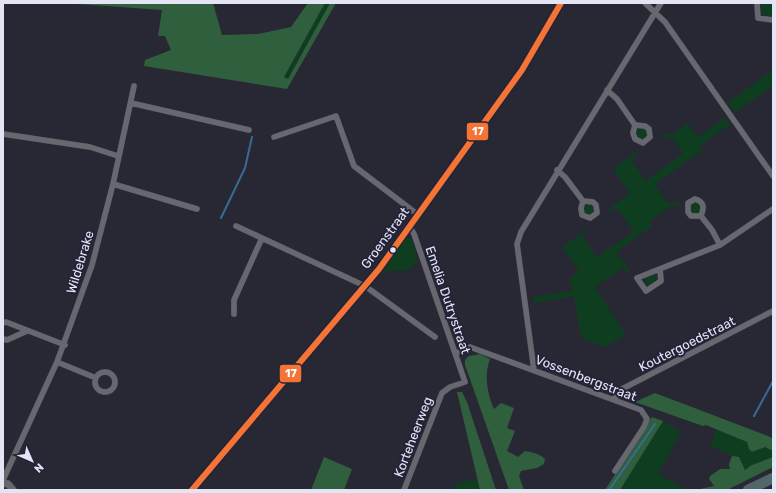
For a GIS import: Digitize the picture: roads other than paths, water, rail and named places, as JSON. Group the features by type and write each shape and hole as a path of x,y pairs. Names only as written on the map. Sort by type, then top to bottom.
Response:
{"highway":[{"path":"748,490 773,478"}],"street":[{"name":"Groenstraat","path":"192,490 365,286 522,70 561,3"},
{"path":"645,3 665,22 773,176"},
{"path":"534,370 517,244 521,232 557,170 661,3"},
{"path":"757,3 758,18 773,20"},
{"name":"Wildebrake","path":"3,480 65,345 92,264 113,184 134,86"},
{"path":"607,90 618,99 635,125"},
{"path":"131,103 249,130"},
{"path":"274,137 336,116 354,166 417,214"},
{"path":"3,134 90,147 118,156"},
{"path":"557,170 565,177 583,201"},
{"path":"113,184 197,209"},
{"path":"660,269 661,281 646,291 637,278 720,245 773,209"},
{"path":"701,216 712,230 720,245"},
{"name":"Emelia Dutrystraat","path":"236,226 365,286 435,337"},
{"name":"Emelia Dutrystraat","path":"409,226 414,234 465,382"},
{"path":"234,314 234,300 262,238"},
{"name":"Koutergoedstraat","path":"614,399 622,390 773,311"},
{"path":"3,323 6,322 65,345"},
{"path":"3,339 7,340 27,331"},
{"name":"Vossenbergstraat","path":"456,353 470,348 641,410 647,419 644,427 615,472"},
{"path":"57,362 96,378"},
{"name":"Korteheerweg","path":"404,490 442,393 450,387 465,382"},
{"path":"3,484 8,484 13,490"}],"waterway":[{"path":"221,218 245,168 252,137"},
{"path":"754,416 773,381"},
{"path":"609,490 655,424"}]}
